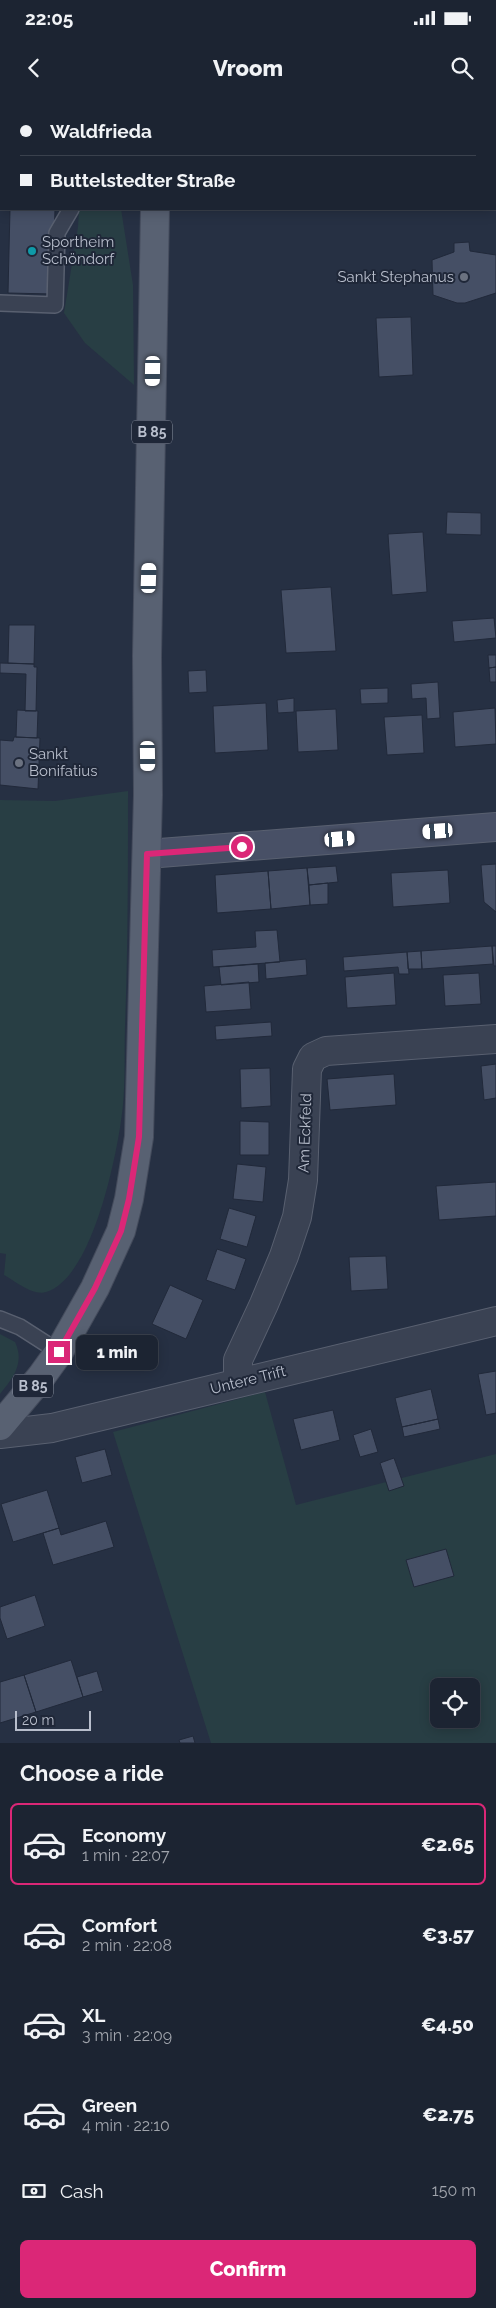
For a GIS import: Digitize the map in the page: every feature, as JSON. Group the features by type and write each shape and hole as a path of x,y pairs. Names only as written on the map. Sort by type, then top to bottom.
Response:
{"main road":[{"name":"B 85","path":"0,1426 41,1377 59,1352 95,1288 121,1231 129,1199 139,1137 147,854 147,656 155,210"}],"street":[{"path":"147,854 496,826"},
{"name":"Am Eckfeld","path":"238,1382 238,1360 281,1264 297,1217 303,1180 307,1069 313,1057 326,1051 496,1039"},
{"name":"Untere Trift","path":"0,1434 52,1428 496,1321"}],"lane":[{"path":"0,303 55,305 57,232 70,210"},
{"path":"0,1319 20,1327 59,1352"}],"green space":[{"path":"79,210 121,210 133,285 134,385 85,343 64,313 78,227"},
{"path":"128,791 124,1086 123,1110 118,1140 106,1190 88,1243 76,1266 62,1283 41,1293 24,1287 4,1275 6,1254 0,1253 0,800 55,801"},
{"path":"0,1334 15,1342 19,1357 13,1376 0,1394"},
{"path":"265,1392 296,1505 496,1454 496,1743 211,1743 113,1432"}],"building":[{"name":"Sportheim Schöndorf","path":"10,210 55,210 53,294 8,293"},
{"name":"Sankt Stephanus","path":"469,242 470,251 496,255 496,293 465,303 457,303 433,295 432,260 454,252 454,243"},
{"path":"411,317 413,375 379,377 376,318"},
{"path":"447,512 481,513 481,535 446,534"},
{"path":"423,532 427,592 392,595 388,534"},
{"path":"331,587 336,651 286,653 281,590"},
{"path":"494,618 496,638 454,642 452,621"},
{"path":"9,625 35,625 34,664 8,663"},
{"path":"488,655 496,655 496,667 489,668"},
{"path":"0,663 34,664 34,667 37,667 36,711 25,711 26,674 0,673"},
{"path":"496,667 496,682 490,682 489,668"},
{"path":"206,670 207,692 189,693 188,671"},
{"path":"438,682 440,718 427,719 426,698 412,699 411,684"},
{"path":"388,688 388,703 361,704 360,689"},
{"path":"294,698 294,712 278,713 277,700"},
{"path":"266,703 268,750 215,753 213,706"},
{"path":"495,708 496,744 455,747 453,712"},
{"path":"336,709 338,750 298,752 296,711"},
{"path":"17,710 38,711 37,738 16,737"},
{"path":"422,715 424,753 387,755 384,717"},
{"name":"Sankt Bonifatius","path":"14,737 40,738 38,789 0,785 0,740 13,741"},
{"path":"496,864 496,912 484,902 481,865"},
{"path":"336,866 338,882 309,885 307,868"},
{"path":"307,868 310,905 271,909 268,871"},
{"path":"448,870 450,903 393,907 391,873"},
{"path":"268,871 271,909 217,913 215,875"},
{"path":"328,883 328,904 310,905 309,885"},
{"path":"277,930 280,962 213,967 212,950 256,947 255,931"},
{"path":"492,946 493,964 422,969 421,951"},
{"path":"492,946 496,946 496,966 494,966"},
{"path":"421,951 422,969 408,969 407,952"},
{"path":"407,952 409,974 399,974 398,967 344,971 343,957"},
{"path":"306,959 307,975 266,979 265,963"},
{"path":"258,964 259,982 221,985 219,967"},
{"path":"394,973 396,1005 347,1008 345,977"},
{"path":"479,973 481,1004 445,1006 443,975"},
{"path":"249,982 251,1009 206,1012 204,986"},
{"path":"271,1022 272,1036 216,1040 215,1026"},
{"path":"496,1064 496,1098 484,1100 481,1066"},
{"path":"270,1068 271,1106 241,1108 240,1069"},
{"path":"394,1074 396,1105 330,1110 327,1079"},
{"path":"240,1121 269,1122 269,1155 240,1155"},
{"path":"237,1164 266,1167 263,1202 233,1199"},
{"path":"496,1182 496,1216 439,1220 436,1186"},
{"path":"229,1208 256,1216 247,1247 220,1239"},
{"path":"217,1249 246,1259 235,1290 206,1280"},
{"path":"386,1256 388,1289 351,1291 349,1257"},
{"path":"170,1285 203,1300 186,1339 152,1324"},
{"path":"496,1371 496,1413 486,1415 478,1374"},
{"path":"431,1389 438,1419 402,1427 395,1398"},
{"path":"333,1410 340,1440 301,1450 293,1419"},
{"path":"438,1419 440,1429 404,1437 402,1427"},
{"path":"371,1429 378,1452 360,1457 353,1435"},
{"path":"105,1449 112,1475 82,1483 75,1457"},
{"path":"394,1458 404,1486 389,1491 380,1463"},
{"path":"47,1490 59,1528 13,1542 1,1504"},
{"path":"106,1521 114,1547 53,1565 43,1533 59,1528 61,1535"},
{"path":"446,1549 454,1576 414,1587 406,1560"},
{"path":"35,1595 45,1626 7,1639 0,1618 0,1607"},
{"path":"71,1660 83,1697 36,1712 24,1675"},
{"path":"97,1671 103,1691 83,1697 77,1677"},
{"path":"24,1675 36,1712 0,1723 0,1682"},
{"path":"193,1736 195,1743 180,1743 179,1740"}],"place":[{"name":"Sportheim Schöndorf","path":"32,251"},
{"name":"Sankt Stephanus","path":"464,277"},
{"name":"Sankt Bonifatius","path":"19,763"}],"route":[{"path":"59,1352 95,1288 121,1231 129,1199 139,1137 147,854 242,847"}]}
